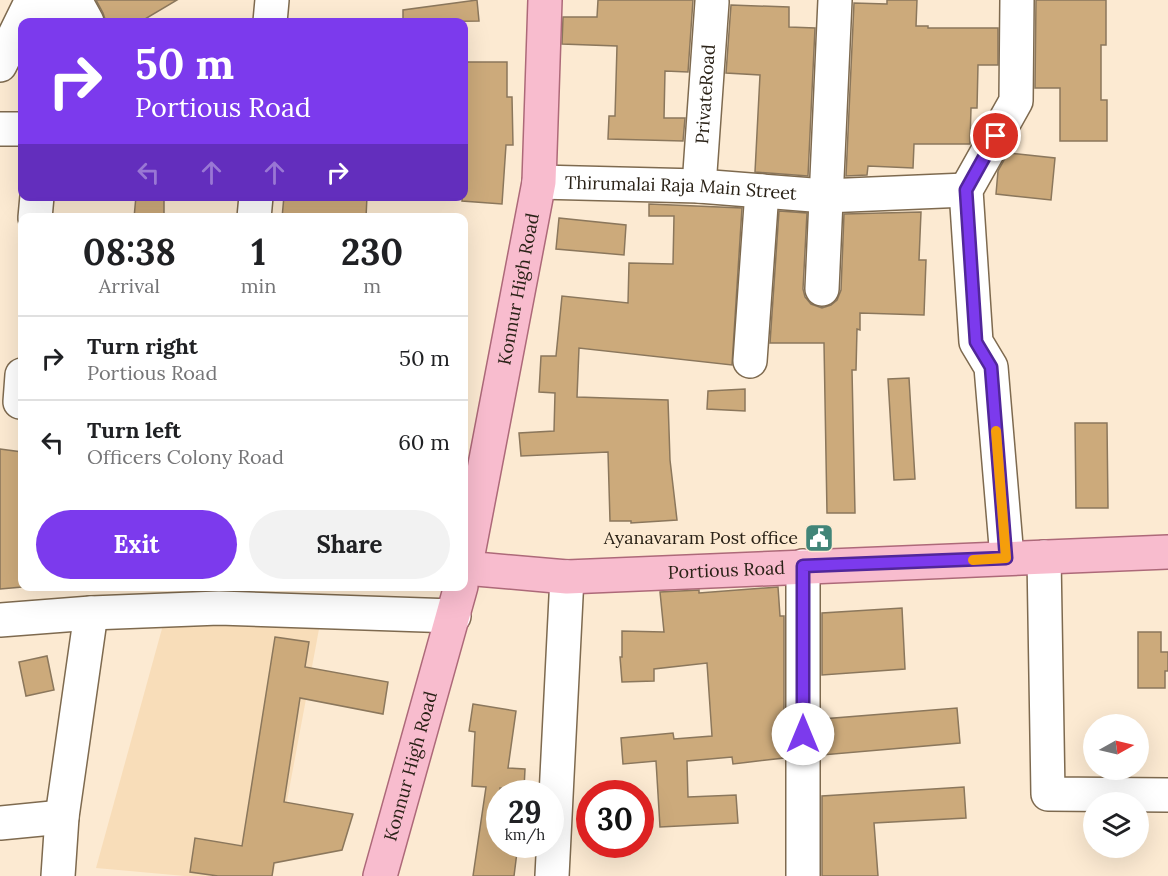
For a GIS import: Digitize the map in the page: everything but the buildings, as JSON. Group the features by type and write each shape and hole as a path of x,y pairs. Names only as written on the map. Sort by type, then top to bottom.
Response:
{"main road":[{"name":"Konnur High Road","path":"468,551 539,182 545,0"},
{"name":"Portious Road","path":"468,586 567,577 1168,552"},
{"name":"Konnur High Road","path":"380,876 460,591"}],"street":[{"path":"23,18 32,0"},
{"path":"51,18 53,0"},
{"path":"75,0 85,18"},
{"path":"270,18 272,0"},
{"path":"822,289 835,0"},
{"path":"1006,558 991,367 976,342 966,190 1017,101 1017,0"},
{"name":"PrivateRoad","path":"699,186 712,2"},
{"path":"0,65 18,28"},
{"path":"0,129 18,129"},
{"name":"Thirumalai Raja Main Street","path":"539,182 699,186 825,196 966,190"},
{"path":"750,361 762,191"},
{"path":"1044,557 1048,794 1168,795"},
{"path":"803,566 803,876"},
{"path":"552,876 567,577"},
{"path":"0,620 91,613 220,597 365,591"},
{"path":"58,876 62,817 91,613"},
{"path":"0,823 62,817"}],"shaded area":[{"path":"322,613 273,876 185,876 96,868 163,625"}],"slow traffic":[{"path":"973,560 1006,558 996,431"}],"place":[{"name":"Ayanavaram Post office","path":"819,538"}],"route":[{"path":"803,734 803,566 1006,558 991,367 976,342 966,190 996,136"}]}
